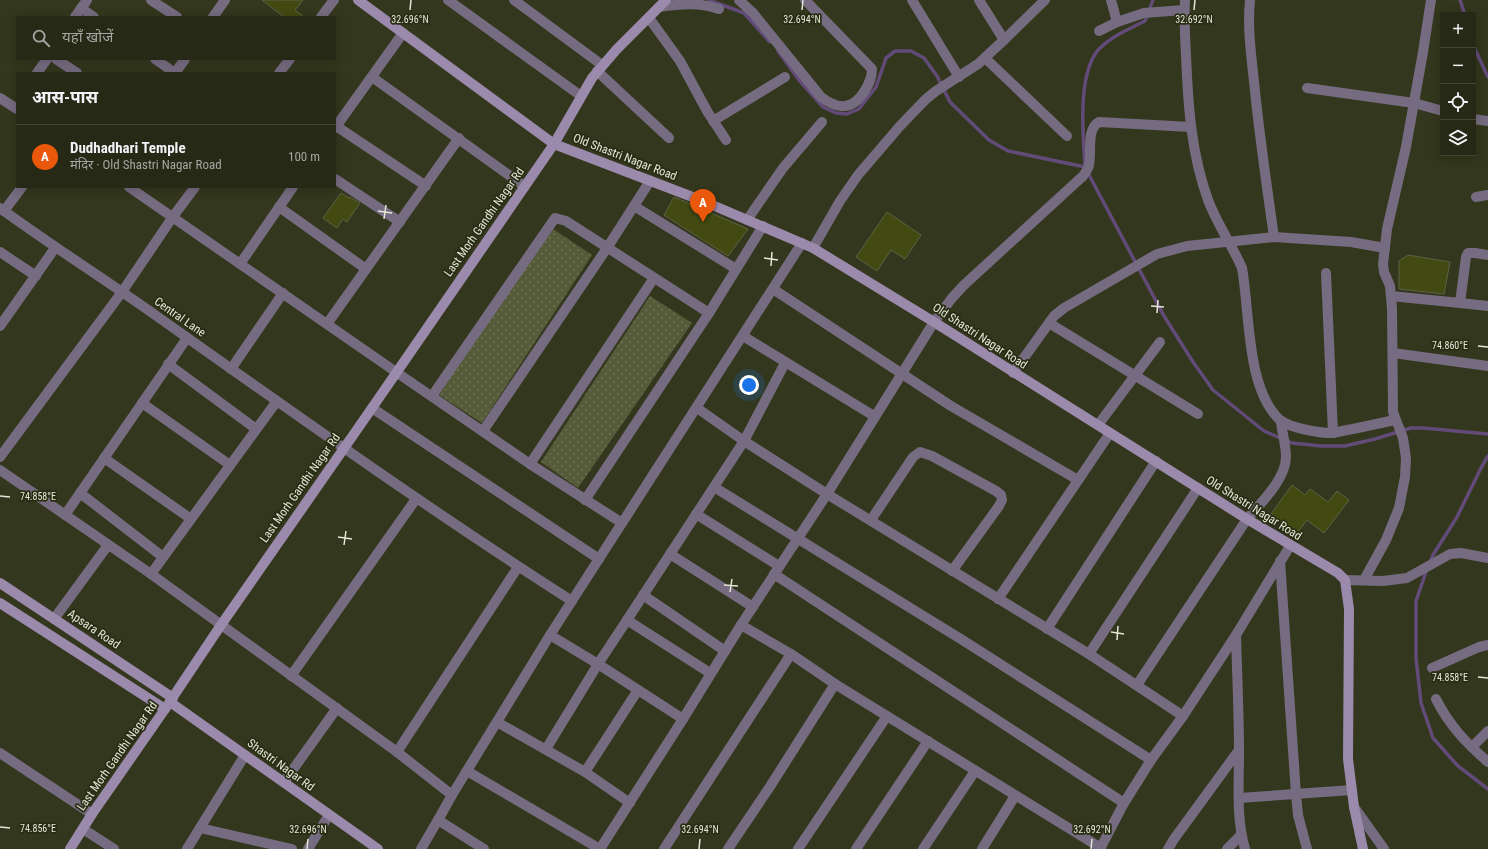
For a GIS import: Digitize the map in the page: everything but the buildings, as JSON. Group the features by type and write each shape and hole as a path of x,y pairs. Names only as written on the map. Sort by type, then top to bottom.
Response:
{"street":[{"path":"151,0 175,16"},
{"path":"215,16 225,0"},
{"path":"322,16 334,0"},
{"name":"Old Shastri Nagar Road","path":"358,0 554,144 764,226 813,248 934,322 1290,546 1331,568 1345,580"},
{"path":"448,0 580,96"},
{"path":"514,0 600,68 669,138"},
{"path":"747,2 821,97 829,103 843,107 850,105 857,101 869,84 872,76 872,69 805,0"},
{"path":"912,0 957,78"},
{"path":"979,0 1004,40"},
{"path":"813,248 840,201 858,175 900,126 926,99 985,58 1045,0"},
{"path":"1111,0 1117,22"},
{"path":"1250,0 1253,73 1263,164 1274,237"},
{"path":"1364,580 1386,540 1400,508 1403,493 1406,458 1403,438 1392,404 1393,353 1391,296 1390,286 1384,272 1383,264 1387,229 1406,147 1424,52 1431,0"},
{"path":"76,16 84,4 93,16"},
{"path":"662,4 702,5 719,9"},
{"name":"Last Morh Gandhi Nagar Rd","path":"70,849 220,625 344,449 554,144 580,96 600,68 629,36 662,4"},
{"path":"1099,31 1117,22 1184,5 1186,73 1191,127 1197,166 1202,184 1217,220 1242,268 1257,382 1270,409 1281,425 1286,448 1284,469 1279,478 1247,519 1137,685"},
{"path":"649,18 680,61 713,121 726,140"},
{"path":"404,33 336,127 426,186"},
{"path":"985,58 1067,136"},
{"path":"38,72 46,60"},
{"path":"58,60 76,72"},
{"path":"156,60 174,72"},
{"path":"176,72 184,60"},
{"path":"281,72 289,60"},
{"path":"372,77 524,186"},
{"path":"713,121 785,77"},
{"path":"1307,88 1414,103 1440,110"},
{"path":"0,98 16,107"},
{"path":"1476,119 1488,121"},
{"path":"747,220 783,168 822,122"},
{"path":"467,771 600,849 683,719 710,673 827,494 874,416 902,375 934,322 952,298 1086,172 1090,163 1092,131 1094,125 1099,122 1191,127"},
{"path":"327,324 459,138"},
{"path":"336,180 400,222"},
{"path":"483,431 607,248 650,181"},
{"path":"2,210 21,188"},
{"path":"130,188 530,464 622,523"},
{"path":"0,457 122,292 193,188"},
{"path":"240,264 292,188"},
{"path":"1476,197 1488,195"},
{"path":"634,206 736,270"},
{"path":"279,207 366,269"},
{"name":"Central Lane","path":"2,210 55,248 122,292 416,499 572,601"},
{"path":"432,396 555,218 560,218 709,314"},
{"path":"585,500 709,314 764,226"},
{"path":"1013,373 1054,316 1064,308 1157,254 1171,249 1274,237 1351,242 1385,248"},
{"path":"421,849 452,795 550,635 802,243"},
{"path":"0,326 55,248"},
{"path":"0,252 36,276"},
{"path":"1460,303 1466,257 1468,254 1474,253 1488,255"},
{"path":"1326,273 1333,433"},
{"path":"530,464 654,278"},
{"path":"773,289 951,406 1078,480"},
{"path":"231,369 283,293"},
{"path":"1391,296 1488,306"},
{"path":"1049,323 1198,414"},
{"path":"743,336 874,416"},
{"path":"65,515 187,338"},
{"path":"1098,425 1160,342"},
{"path":"1393,353 1488,366"},
{"path":"546,749 598,664 744,441 785,362"},
{"path":"168,364 256,429"},
{"path":"150,574 277,401"},
{"path":"142,402 230,465"},
{"path":"372,408 599,559"},
{"path":"696,408 744,441 827,494 1089,654 1183,716"},
{"path":"1281,425 1314,432 1333,433 1397,423"},
{"path":"998,599 1110,433"},
{"path":"871,520 913,457 920,452 932,456 1001,495 1002,500 999,506 952,571"},
{"path":"104,458 191,519"},
{"path":"1047,629 1156,461"},
{"path":"0,470 150,574 337,708 452,795"},
{"path":"714,487 1151,760"},
{"path":"1089,654 1198,488"},
{"path":"80,493 163,557"},
{"path":"291,676 416,499"},
{"path":"696,514 1124,804"},
{"path":"54,618 108,545"},
{"path":"741,625 791,654 887,716 1101,848 1124,804 1151,760 1183,716 1236,635 1290,546"},
{"path":"1363,849 1354,807 1348,759 1349,609 1345,580 1383,580 1407,578 1450,554 1461,553 1488,558"},
{"path":"670,554 753,607"},
{"path":"1280,561 1296,794 1298,815 1307,849"},
{"path":"397,752 518,567"},
{"name":"Apsara Road","path":"0,583 54,618 169,703"},
{"path":"643,595 725,651"},
{"path":"0,603 169,703"},
{"path":"627,620 710,673"},
{"path":"550,635 683,719"},
{"path":"1236,635 1239,798 1241,835 1245,849"},
{"path":"1432,668 1479,647 1488,645"},
{"path":"664,849 791,654"},
{"path":"730,848 836,684"},
{"path":"585,772 638,690"},
{"path":"1436,699 1444,716 1453,728 1488,762"},
{"name":"Shastri Nagar Rd","path":"169,703 378,849"},
{"path":"284,782 337,708"},
{"path":"798,849 887,716"},
{"path":"497,722 585,772 630,803"},
{"path":"1472,747 1488,731"},
{"path":"856,849 928,741"},
{"path":"1168,849 1239,750"},
{"path":"0,753 92,814"},
{"path":"188,849 245,755"},
{"path":"923,849 976,771"},
{"path":"1239,798 1352,790"},
{"path":"982,849 1015,796"},
{"path":"1354,807 1384,849"},
{"path":"308,849 329,815"},
{"path":"438,820 484,849"},
{"path":"200,828 292,849"},
{"path":"83,829 114,849"},
{"path":"1227,849 1241,835"}],"green space":[{"path":"550,227 592,255 482,423 439,395"},
{"path":"650,296 692,323 578,488 541,462"}],"waterway":[{"path":"709,0 744,13 770,42"},
{"path":"1085,166 1083,138 1084,88 1087,73 1092,60 1099,49 1109,40 1145,21 1153,0"},
{"path":"1460,0 1464,12"},
{"path":"1474,48 1488,77"},
{"path":"778,51 799,80 823,107 836,113 847,114 859,109 876,87 886,58 895,51 911,51 924,58 937,76 950,102 989,140 1008,151 1085,167"},
{"path":"1088,173 1164,316 1193,362 1213,390 1264,431 1292,443 1321,446 1345,446 1411,428 1488,434"},
{"path":"1430,562 1457,517 1488,456"},
{"path":"1427,569 1416,601 1416,658 1421,703 1433,738 1458,766 1488,789"}],"place":[{"name":"Dudhadhari Temple","path":"703,222"}]}
